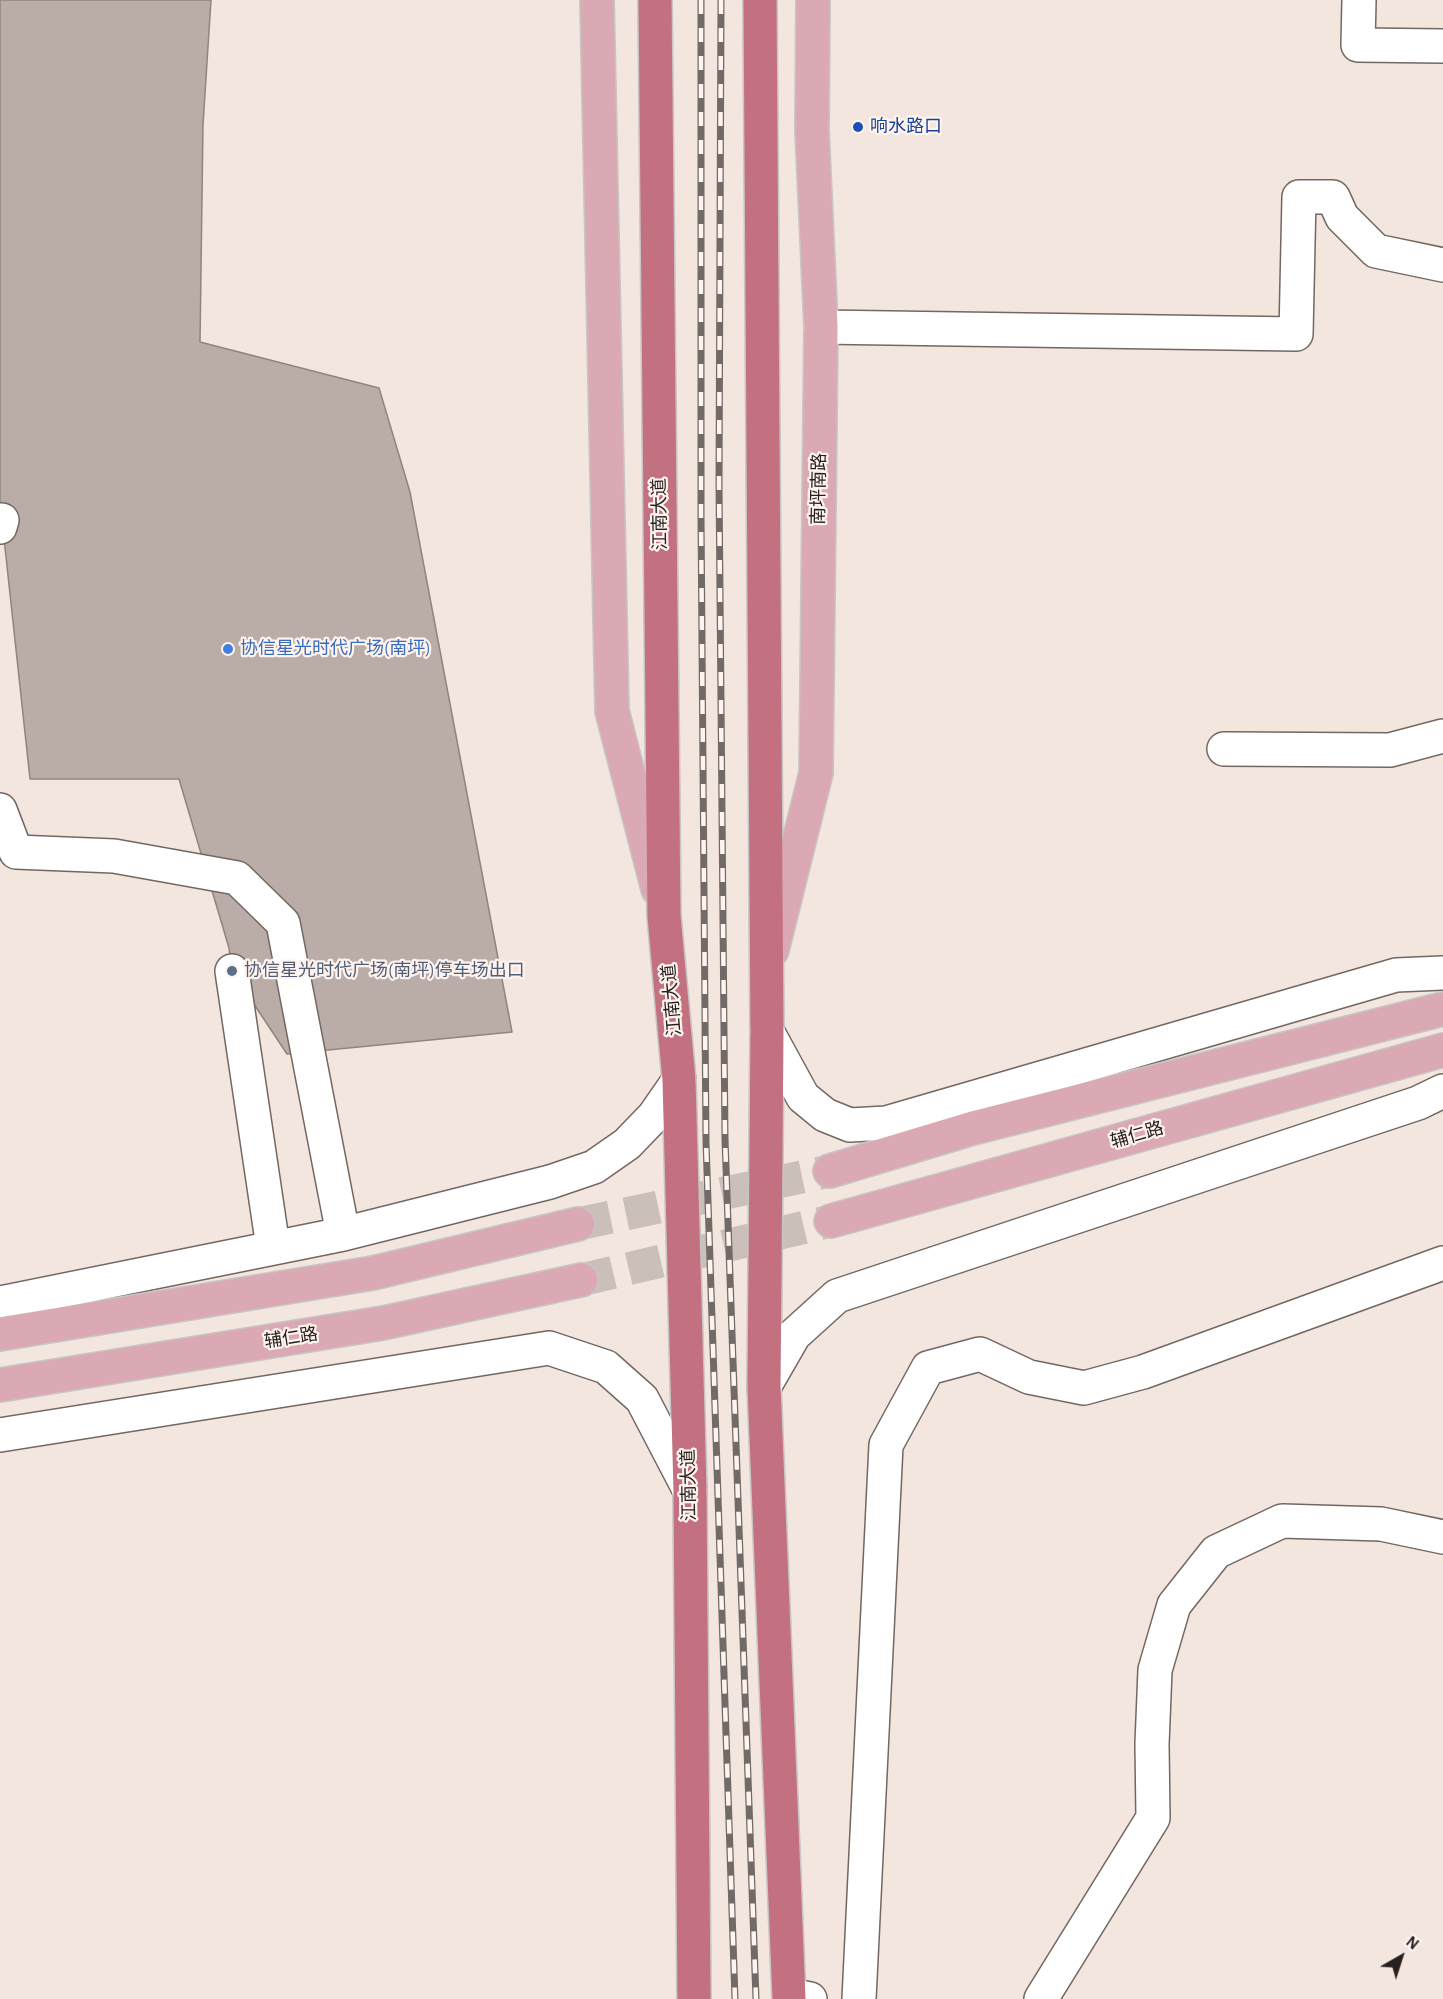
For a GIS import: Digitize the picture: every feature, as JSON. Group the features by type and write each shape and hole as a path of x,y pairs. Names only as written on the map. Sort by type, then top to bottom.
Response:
{"highway":[{"name":"江南大道","path":"655,0 664,916 679,1080 690,1491 694,1999"},
{"path":"760,0 767,1031 765,1387 796,1998"}],"main road":[{"path":"597,0 612,711 664,916"},
{"name":"南坪南路","path":"766,972 816,773 820,327 812,130 813,0"},
{"path":"830,1171 973,1128 1443,1009"},
{"name":"辅仁路","path":"831,1221 1443,1050"},
{"path":"0,1334 373,1273 578,1224"},
{"name":"辅仁路","path":"0,1385 383,1323 581,1280"}],"street":[{"path":"1359,0 1358,45 1443,46"},
{"path":"820,327 1296,334 1299,197 1333,197 1342,217 1376,251 1443,265"},
{"path":"1224,749 1390,750 1443,736"},
{"path":"0,810 16,852 114,856 237,878 283,923 343,1234"},
{"path":"232,971 273,1248"},
{"path":"767,1031 803,1096 825,1115 850,1125 886,1123 1396,975 1443,973"},
{"path":"0,1303 343,1234 550,1182 594,1167 627,1144 654,1116 679,1080"},
{"path":"765,1387 794,1335 837,1296 1418,1103 1443,1091"},
{"path":"859,1999 886,1445 928,1368 980,1354 1029,1377 1084,1388 1143,1372 1443,1263"},
{"path":"0,1435 549,1348 606,1368 642,1399 690,1491"},
{"path":"1041,1999 1153,1818 1152,1744 1155,1670 1174,1605 1216,1552 1282,1521 1381,1524 1443,1537"}],"building":[{"name":"协信星光时代广场(南坪)","path":"0,0 211,0 203,125 200,342 379,388 410,492 512,1032 287,1054 232,971 229,948 179,779 30,779 0,515"}],"tunnel":[{"path":"578,1224 830,1171"},
{"path":"581,1280 831,1221"}],"railway":[{"path":"701,0 701,517 706,1142 735,1999"},
{"path":"721,0 719,484 725,1139 756,1999"}],"place":[{"name":"响水路口","path":"858,127"},
{"name":"协信星光时代广场(南坪)","path":"228,649"},
{"name":"协信星光时代广场(南坪)停车场出口","path":"232,971"}]}
